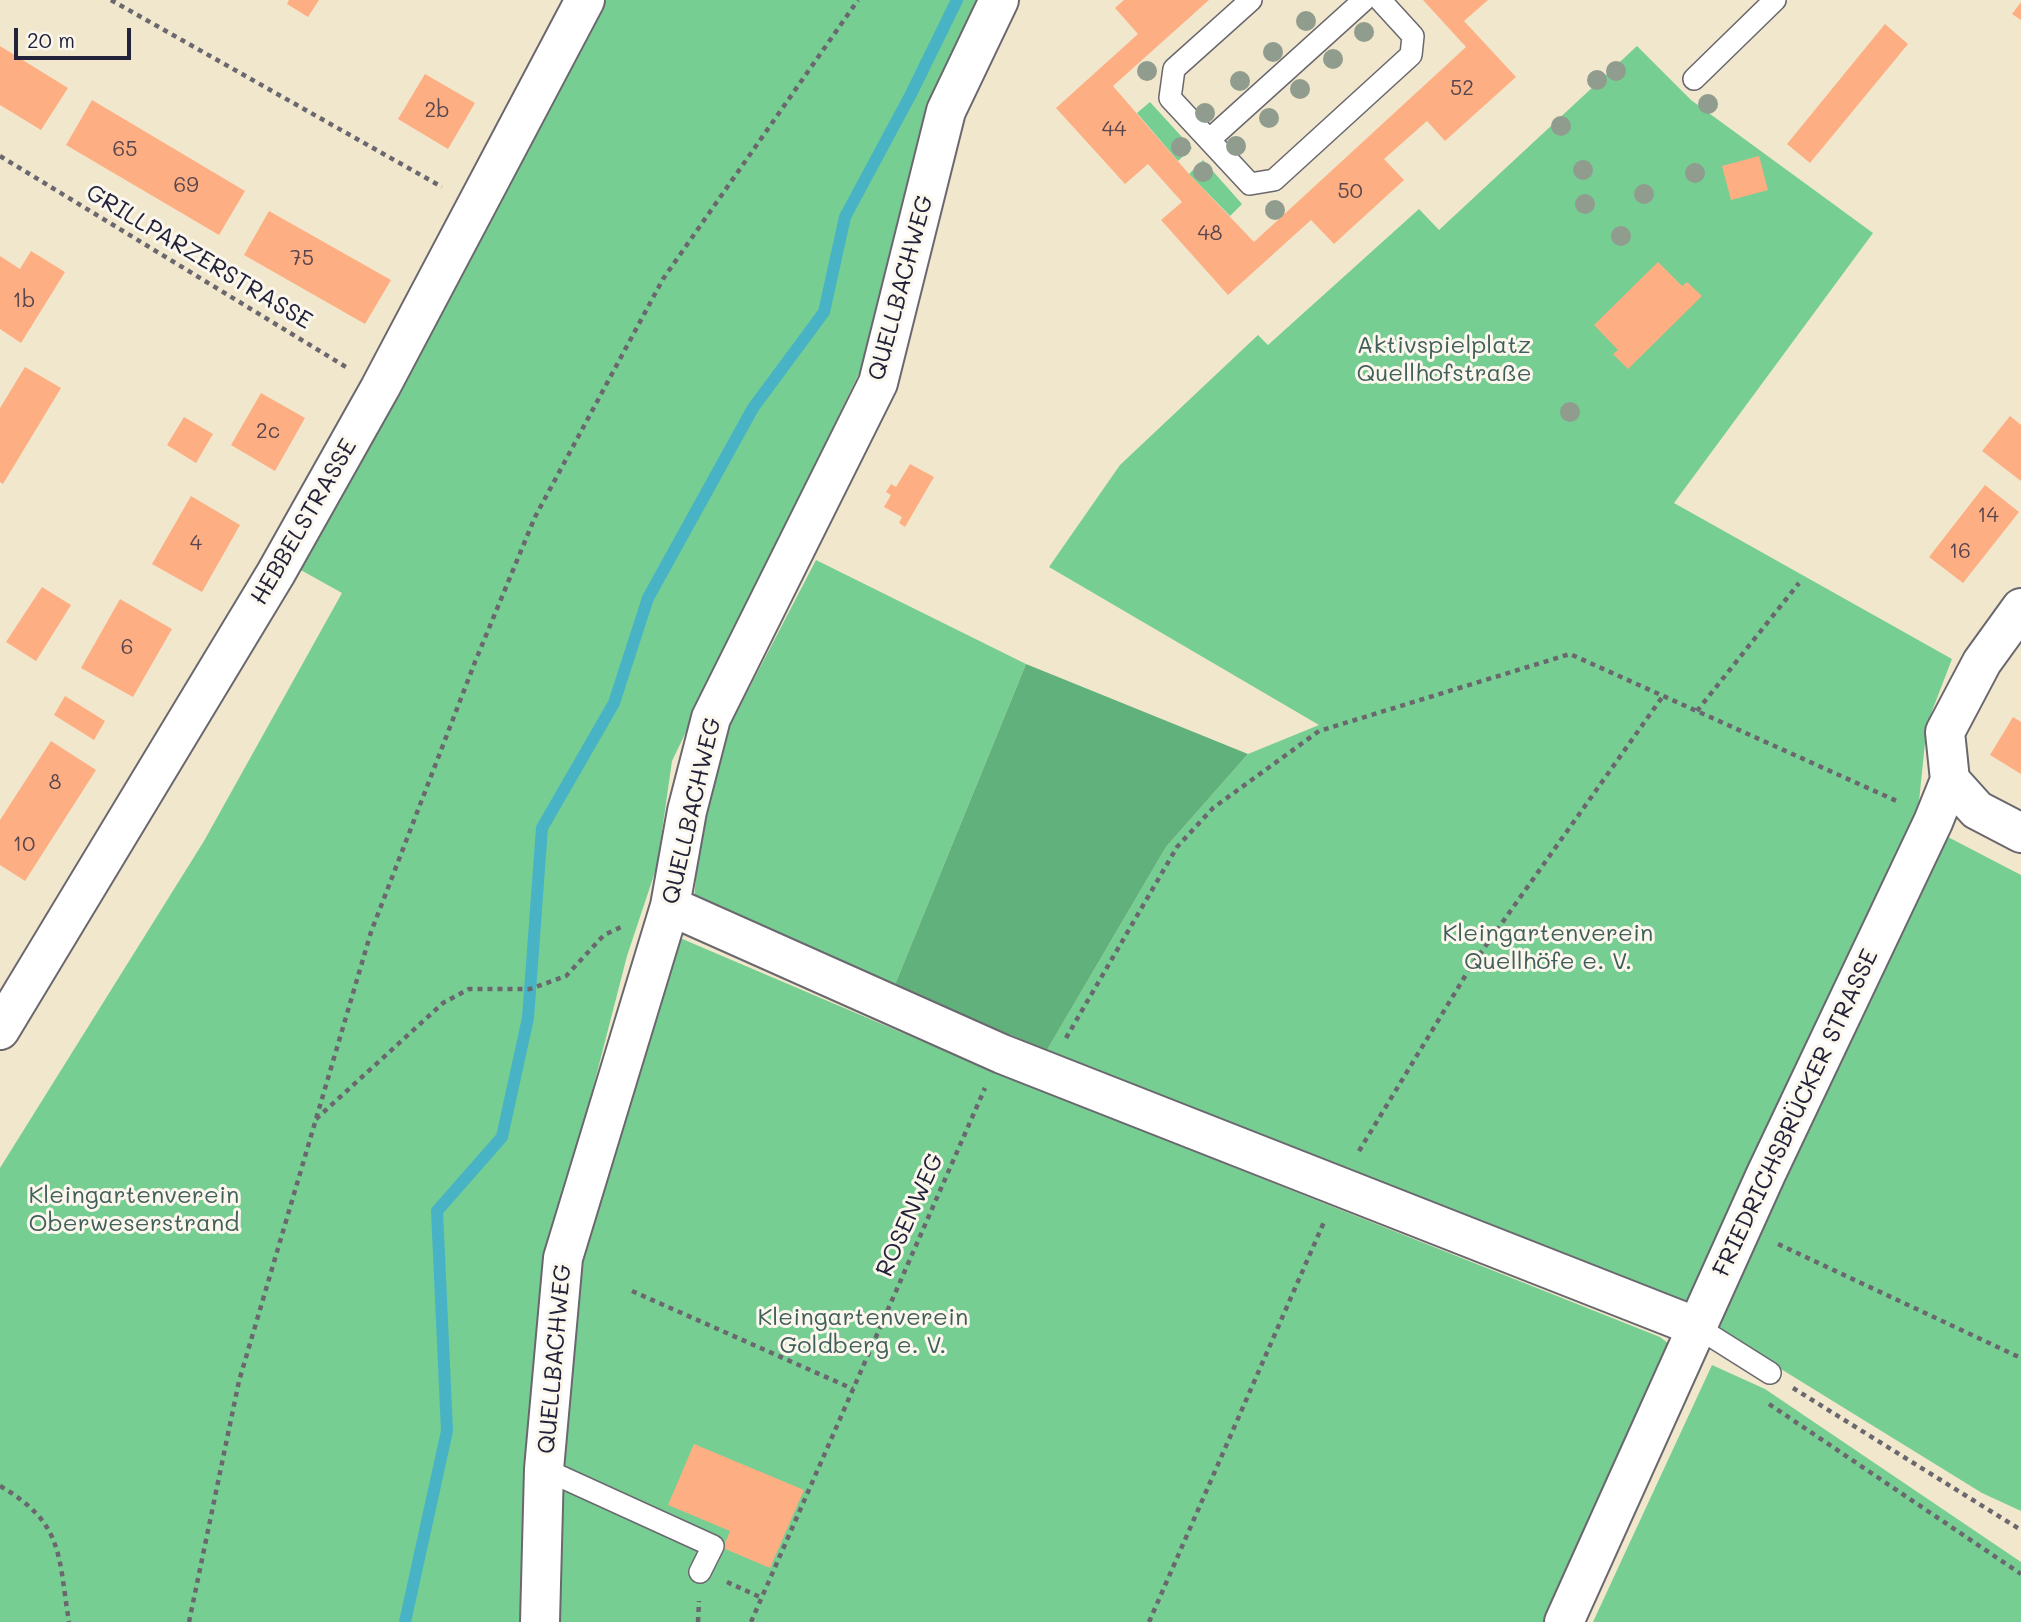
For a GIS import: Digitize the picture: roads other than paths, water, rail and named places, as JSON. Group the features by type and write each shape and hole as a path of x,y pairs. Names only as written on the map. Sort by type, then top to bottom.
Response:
{"street":[{"name":"HEBBELSTRASSE","path":"0,1030 276,573 380,388 585,0"},
{"name":"QUELLBACHWEG","path":"540,1622 544,1469 563,1258 670,906 687,811 711,718 878,383 946,111 999,0"},
{"name":"FRIEDRICHSBRÜCKER STRASSE","path":"1564,1622 1742,1227 1933,822 1950,779 1945,732 1982,662 2021,608"},
{"path":"1950,779 1977,810 2021,833"},
{"path":"670,906 1002,1054 1697,1327"}],"lane":[{"path":"1251,0 1174,69 1170,98 1250,184 1274,180 1411,55 1413,36 1380,0"},
{"path":"1209,140 1364,0"},
{"path":"1694,79 1775,0"},
{"path":"1697,1327 1770,1373"},
{"path":"544,1469 713,1546 700,1572"}],"waterway":[{"path":"405,1622 447,1431 437,1211 502,1137 528,1018 542,828 614,703 648,598 753,408 824,312 845,217 911,94 957,0"}],"park label":[{"name":"Aktivspielplatz Quellhofstraße","path":"1444,360"},
{"name":"Kleingartenverein Quellhöfe e. V.","path":"1548,948"},
{"name":"Kleingartenverein Oberweserstrand","path":"134,1210"},
{"name":"Kleingartenverein Goldberg e. V.","path":"863,1332"}]}
